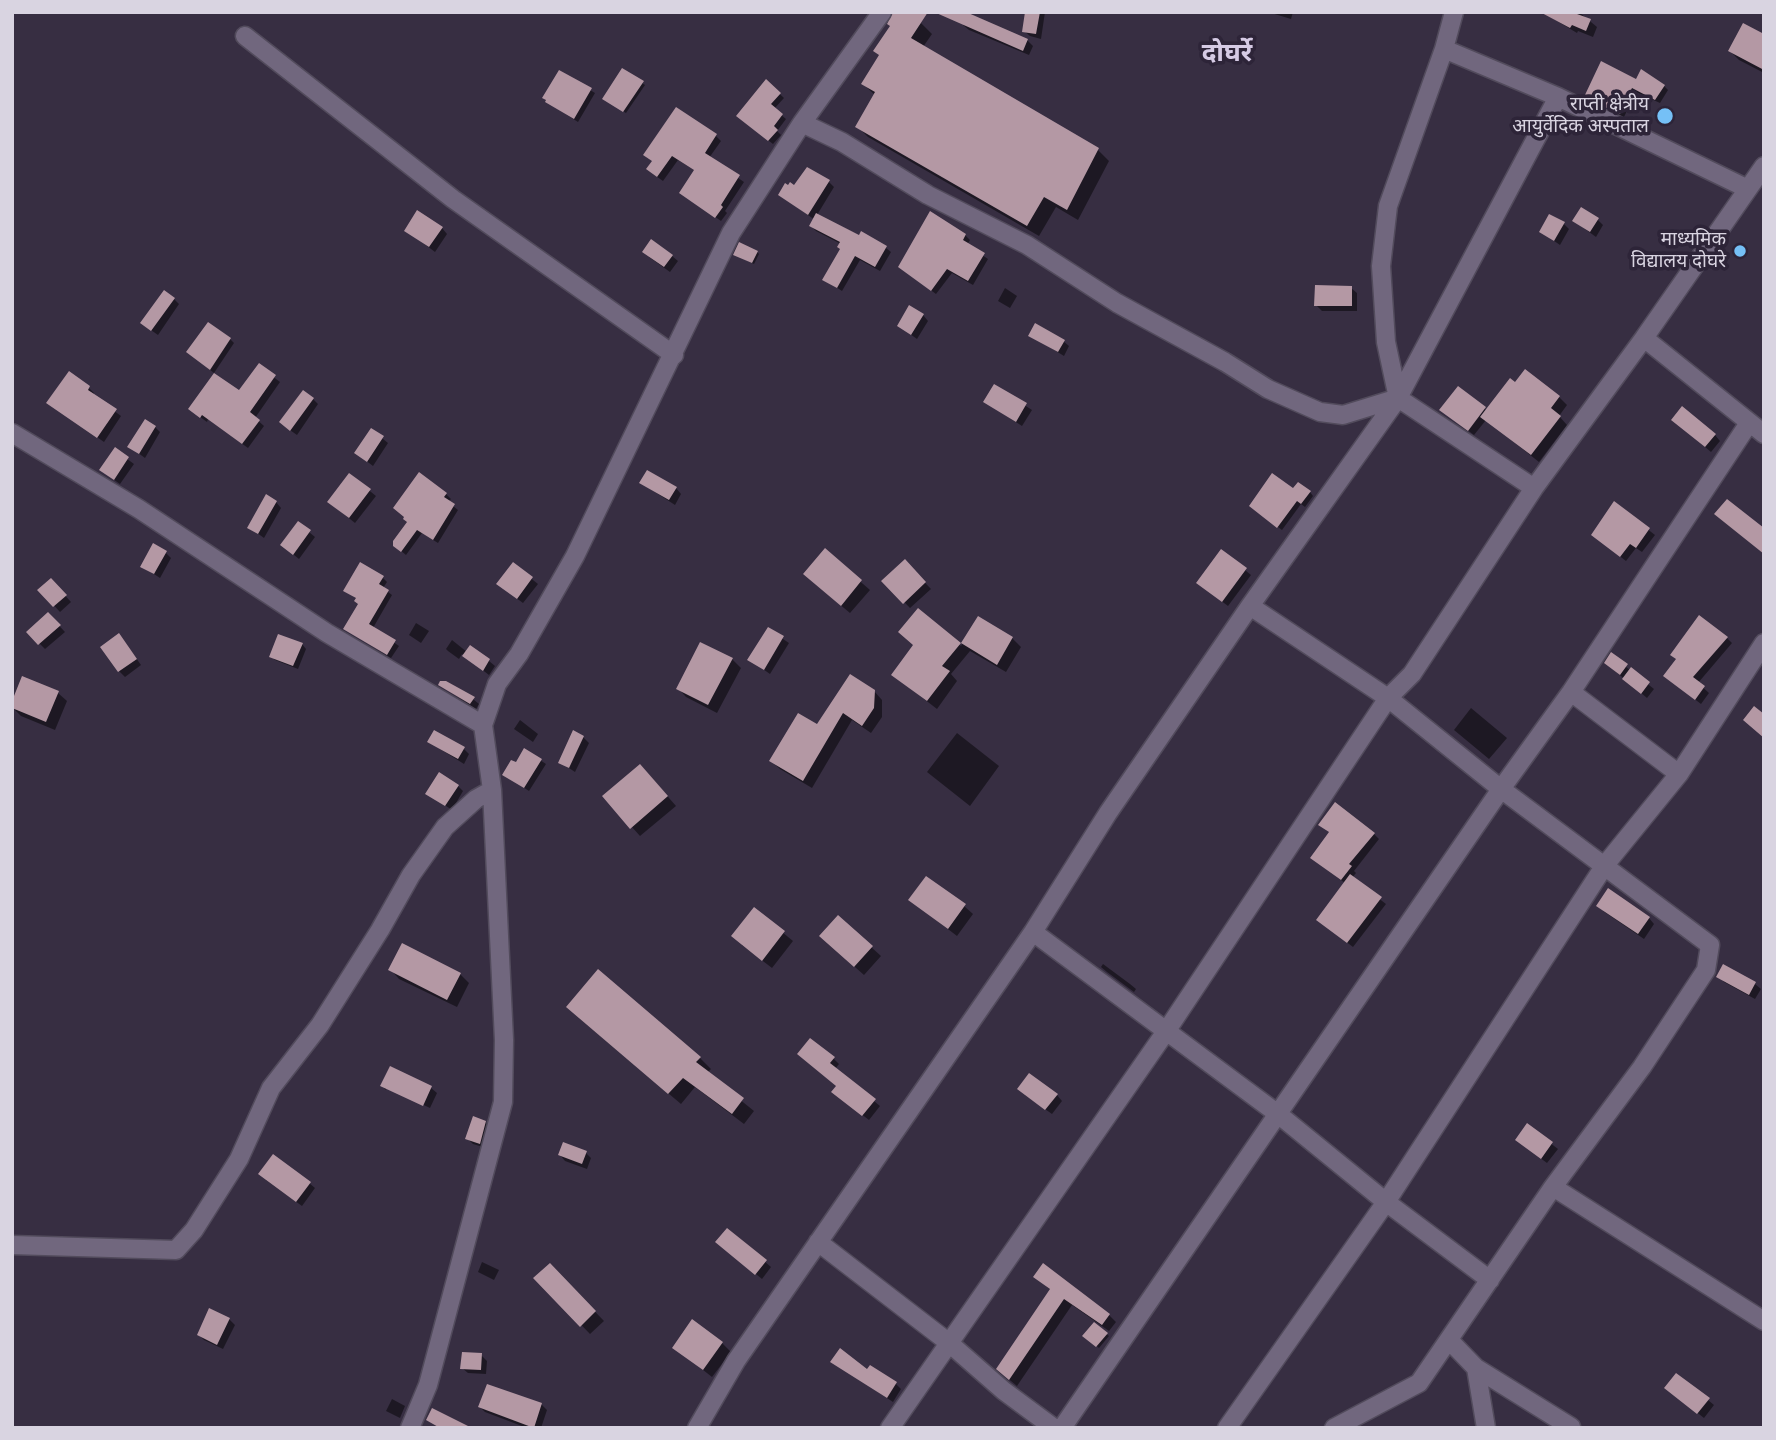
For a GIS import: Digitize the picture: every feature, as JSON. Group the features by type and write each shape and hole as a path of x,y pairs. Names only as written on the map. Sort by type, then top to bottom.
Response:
{"street":[{"path":"411,1428 428,1385 503,1102 504,1040 492,790 483,725 497,684 519,654 575,556 731,233 802,123 882,12"},
{"path":"1454,12 1444,49 1388,206 1381,266 1385,342 1398,398 1534,488"},
{"path":"246,36 453,199 674,355"},
{"path":"1444,49 1558,97 1748,188"},
{"path":"697,1428 736,1361 1033,932 1108,813 1250,606 1398,398 1558,97"},
{"path":"802,123 842,142 928,195 1027,245 1117,303 1225,362 1268,389 1320,412 1343,415 1398,398"},
{"path":"890,1428 1167,1030 1388,698 1412,674 1534,488 1644,338 1764,166"},
{"path":"1062,1428 1502,789 1756,428 1644,338"},
{"path":"12,433 139,509 327,633 483,725"},
{"path":"1250,606 1388,698 1502,789 1710,945 1706,970 1642,1067 1553,1187 1419,1382 1334,1428"},
{"path":"1227,1428 1385,1202 1605,865 1679,774 1764,643"},
{"path":"1572,692 1679,774"},
{"path":"12,1245 176,1250 194,1230 239,1159 271,1088 320,1025 411,875 445,827 476,799 492,790"},
{"path":"1033,932 1278,1114 1385,1202 1490,1280"},
{"path":"1553,1187 1764,1321"},
{"path":"818,1242 1054,1428"},
{"path":"1449,1340 1476,1368 1571,1427"},
{"path":"1476,1368 1486,1428"}],"building":[{"path":"893,12 928,12 911,38 1099,148 1067,210 1044,197 1027,226 855,127 875,92 861,84 879,55 873,51 890,26 887,24"},
{"path":"934,12 966,12 1028,39 1023,51"},
{"path":"1025,12 1040,12 1036,34 1022,32"},
{"path":"1540,12 1578,12 1577,14 1591,19 1586,31 1572,25 1570,28"},
{"path":"1743,23 1764,34 1764,70 1728,51"},
{"path":"1601,61 1636,79 1641,69 1665,85 1655,100 1632,88 1620,114 1584,97"},
{"path":"622,68 644,81 623,112 602,99"},
{"path":"559,70 592,88 574,119 542,98"},
{"path":"766,79 781,93 771,104 783,114 774,126 778,130 768,141 736,116"},
{"path":"676,107 717,134 705,153 740,175 715,218 679,193 694,170 672,156 657,177 646,169 652,161 643,155"},
{"path":"807,167 830,180 808,215 778,195 785,183 794,185"},
{"path":"1581,207 1599,218 1590,232 1572,221"},
{"path":"417,210 443,227 429,247 404,231"},
{"path":"930,211 966,234 963,240 985,253 968,281 947,269 931,291 898,267"},
{"path":"816,213 859,235 861,231 887,246 875,267 855,256 837,288 822,280 840,249 837,247 840,242 809,226"},
{"path":"1549,214 1565,222 1554,241 1539,232"},
{"path":"651,239 673,255 664,267 642,252"},
{"path":"739,242 758,251 752,263 733,255"},
{"path":"1315,285 1352,286 1352,306 1314,306"},
{"path":"164,290 175,298 151,331 140,323"},
{"path":"909,305 924,314 911,335 897,326"},
{"path":"208,322 231,338 210,370 186,352"},
{"path":"1035,323 1065,340 1058,352 1028,336"},
{"path":"259,363 276,375 250,412 260,420 242,444 202,415 200,418 188,409 214,373 239,390"},
{"path":"1525,369 1560,396 1551,408 1561,416 1531,455 1480,417 1510,378 1515,382"},
{"path":"69,371 90,386 88,390 117,409 97,438 46,403"},
{"path":"994,384 1027,403 1016,422 983,402"},
{"path":"1458,386 1486,407 1468,431 1439,410"},
{"path":"303,390 314,398 290,431 279,422"},
{"path":"1682,406 1716,434 1705,447 1671,420"},
{"path":"145,419 156,426 139,454 127,447"},
{"path":"371,428 384,436 367,462 354,453"},
{"path":"115,447 129,457 114,480 99,470"},
{"path":"647,470 677,487 669,500 639,483"},
{"path":"419,472 447,493 444,497 455,504 433,540 417,530 401,552 393,546 393,541 407,522 393,508"},
{"path":"349,473 371,489 349,518 327,502"},
{"path":"1272,473 1293,488 1298,482 1311,491 1301,504 1297,501 1277,528 1249,506"},
{"path":"266,494 277,501 258,534 247,528"},
{"path":"1727,499 1764,528 1764,554 1714,514"},
{"path":"1614,501 1650,528 1636,548 1630,544 1620,557 1591,535"},
{"path":"298,521 311,530 293,555 280,545"},
{"path":"153,543 167,551 154,574 140,567"},
{"path":"825,548 862,580 841,606 803,574"},
{"path":"1221,549 1247,568 1222,602 1196,583"},
{"path":"905,559 926,582 903,604 881,581"},
{"path":"360,562 384,576 379,584 389,590 369,624 396,640 387,655 343,629 358,604 354,601 356,598 343,591"},
{"path":"513,562 533,577 517,599 496,584"},
{"path":"51,578 67,595 53,607 37,590"},
{"path":"918,608 961,643 942,666 950,671 927,701 891,675 913,645 898,632"},
{"path":"48,612 61,625 38,645 26,632"},
{"path":"1699,615 1728,637 1693,677 1705,686 1695,700 1663,676 1676,659 1670,655"},
{"path":"978,616 1013,637 997,665 961,643"},
{"path":"768,627 784,636 764,670 747,660"},
{"path":"119,633 137,659 118,672 100,647"},
{"path":"278,634 303,643 293,666 269,657"},
{"path":"700,642 733,658 708,705 676,689"},
{"path":"470,645 490,659 483,671 462,656"},
{"path":"1611,652 1628,664 1620,675 1604,663"},
{"path":"1631,667 1650,682 1641,694 1622,679"},
{"path":"850,674 875,690 874,708 862,726 843,713 803,781 769,761 798,713 817,724"},
{"path":"22,676 59,691 46,722 12,708"},
{"path":"440,681 446,681 475,697 470,704 438,685"},
{"path":"1754,706 1764,714 1764,738 1743,720"},
{"path":"434,730 465,747 458,759 427,742"},
{"path":"573,730 584,736 569,768 558,763"},
{"path":"524,748 542,759 524,788 502,775 511,760 516,762"},
{"path":"640,764 668,796 630,829 602,796"},
{"path":"439,772 459,785 445,806 425,794"},
{"path":"1335,802 1375,833 1349,864 1352,866 1341,880 1310,858 1329,832 1318,825"},
{"path":"1350,874 1382,897 1347,943 1316,920"},
{"path":"926,876 966,904 948,929 908,900"},
{"path":"1608,888 1650,917 1638,934 1596,906"},
{"path":"754,907 785,931 762,961 731,936"},
{"path":"838,915 873,946 854,967 819,936"},
{"path":"402,943 461,973 447,1000 388,970"},
{"path":"1723,964 1756,982 1749,995 1716,977"},
{"path":"598,969 701,1057 696,1062 744,1098 732,1114 683,1078 668,1094 566,1007"},
{"path":"810,1038 835,1057 830,1063 876,1099 862,1116 831,1092 836,1086 797,1054"},
{"path":"390,1066 432,1086 423,1106 380,1086"},
{"path":"1029,1073 1058,1094 1045,1110 1017,1089"},
{"path":"473,1116 486,1121 480,1144 465,1139"},
{"path":"1527,1123 1553,1142 1541,1159 1515,1140"},
{"path":"563,1142 587,1151 582,1164 558,1155"},
{"path":"273,1154 311,1182 296,1202 258,1174"},
{"path":"727,1228 767,1260 755,1275 715,1242"},
{"path":"550,1263 596,1311 580,1327 533,1278"},
{"path":"1043,1263 1110,1314 1102,1325 1064,1299 1009,1380 996,1369 1050,1289 1033,1277"},
{"path":"209,1308 230,1318 217,1345 197,1335"},
{"path":"692,1319 723,1342 703,1370 672,1348"},
{"path":"1094,1322 1108,1333 1096,1347 1082,1336"},
{"path":"840,1348 867,1369 870,1365 897,1382 887,1398 830,1362"},
{"path":"462,1352 482,1353 481,1370 460,1369"},
{"path":"1676,1373 1710,1398 1697,1414 1664,1388"},
{"path":"487,1384 542,1403 534,1428 478,1407"},
{"path":"432,1408 472,1428 440,1428 426,1420"}],"place":[{"name":"राप्ती क्षेत्रीय आयुर्वेदिक अस्पताल","path":"1665,116"},
{"name":"माध्यमिक विद्यालय दोघरे","path":"1740,251"}],"district":[{"name":"दोघर्रे","path":"1227,54"}]}
